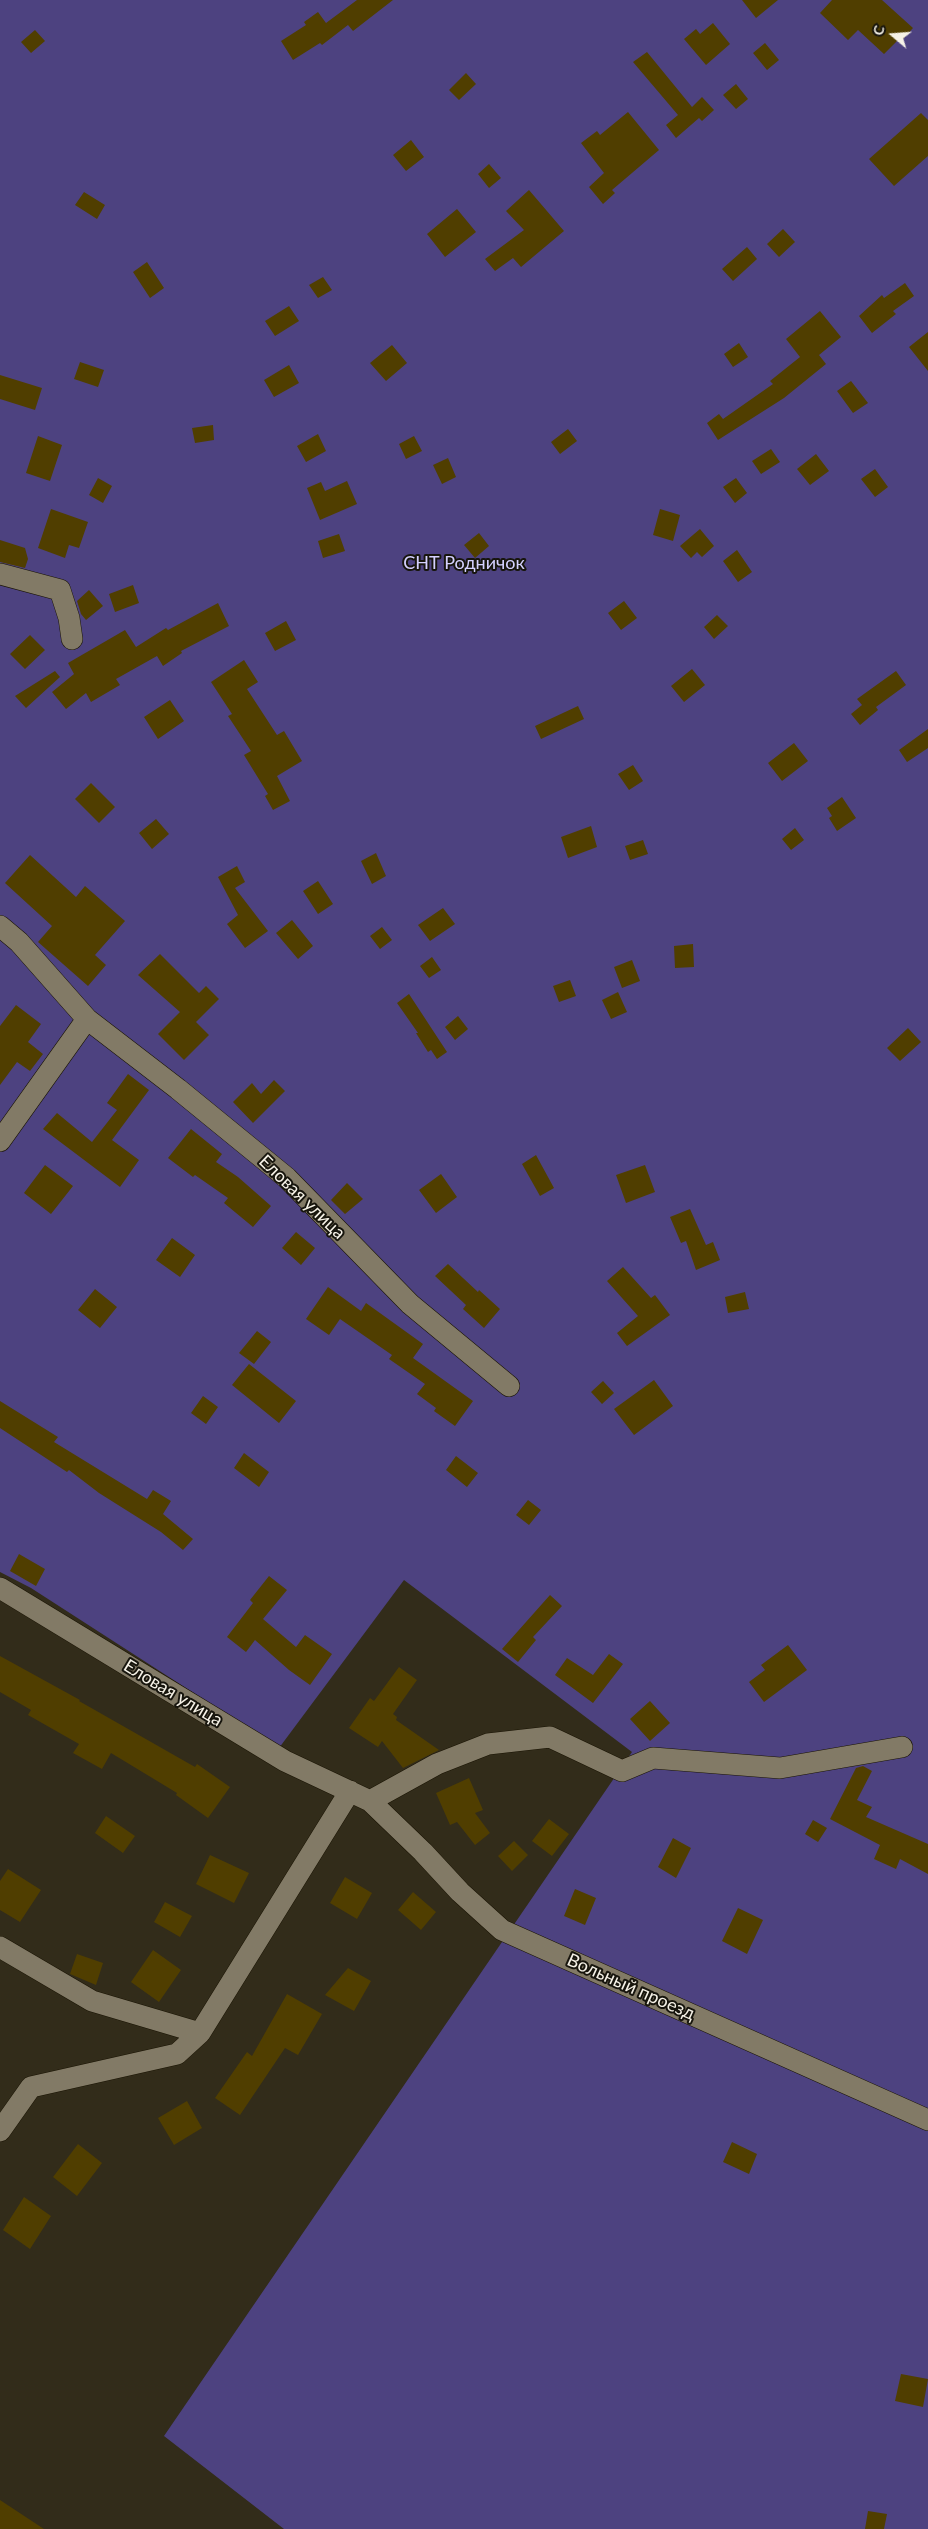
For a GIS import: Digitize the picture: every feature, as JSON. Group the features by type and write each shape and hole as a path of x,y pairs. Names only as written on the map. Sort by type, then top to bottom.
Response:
{"street":[{"path":"0,574 60,590 69,618 72,639"},
{"name":"Еловая улица","path":"0,926 19,942 87,1019 287,1178 410,1304 509,1386"},
{"path":"0,1141 87,1019"},
{"name":"Еловая улица","path":"0,1588 285,1761 370,1801"},
{"path":"370,1801 437,1764 488,1744 550,1737 622,1771 653,1758 780,1768 902,1747"},
{"path":"0,2131 31,2086 177,2054 200,2033 350,1791"},
{"name":"Вольный проезд","path":"370,1801 423,1852 460,1892 502,1930 928,2120"},
{"path":"0,1948 92,2001 200,2033"}],"green space":[{"name":"СНТ Родничок","path":"0,0 928,0 928,2529 284,2529 164,2436 632,1752 404,1580 279,1748 31,1588 0,1572"}],"building":[{"path":"357,0 393,0 353,31 348,25 322,45 320,43 293,60 281,41 306,25 304,22 318,12 326,23"},
{"path":"742,0 778,0 756,18"},
{"path":"832,0 882,0 913,28 901,41 899,39 884,54 858,30 848,40 820,13"},
{"path":"713,23 730,44 706,65 684,39 696,29 700,34"},
{"path":"35,30 45,41 31,53 21,42"},
{"path":"765,43 779,60 767,70 753,53"},
{"path":"647,52 692,107 702,97 714,110 702,121 699,118 676,138 666,125 678,115 633,62"},
{"path":"466,73 476,84 459,100 449,90"},
{"path":"736,84 748,99 736,109 723,95"},
{"path":"628,112 659,150 612,190 615,193 603,204 589,187 604,173 581,143 597,131 600,135"},
{"path":"921,113 928,120 928,156 894,186 869,159"},
{"path":"411,140 424,157 406,171 393,155"},
{"path":"489,164 501,178 489,188 478,174"},
{"path":"529,190 564,231 521,267 513,258 495,271 485,259 524,230 506,211"},
{"path":"84,192 105,205 97,219 75,205"},
{"path":"457,209 476,232 445,257 427,234"},
{"path":"783,229 795,242 779,257 767,244"},
{"path":"747,247 757,259 733,281 722,269"},
{"path":"147,262 164,288 150,298 133,272"},
{"path":"323,277 332,290 318,298 309,285"},
{"path":"905,283 914,296 893,311 896,314 872,333 859,316 882,295 884,298"},
{"path":"289,306 299,321 275,336 265,321"},
{"path":"820,311 841,337 819,355 826,364 784,398 718,440 707,423 719,414 723,419 773,384 770,381 800,357 786,339"},
{"path":"928,332 928,371 909,347"},
{"path":"739,343 748,357 733,367 724,354"},
{"path":"392,345 407,363 386,381 370,363"},
{"path":"80,362 104,370 98,387 74,379"},
{"path":"289,365 299,383 274,397 264,380"},
{"path":"0,375 42,388 35,410 0,399"},
{"path":"851,381 868,403 853,413 837,391"},
{"path":"213,425 214,440 195,443 192,428"},
{"path":"568,429 577,441 560,454 551,442"},
{"path":"318,434 326,451 306,462 297,446"},
{"path":"38,436 62,445 50,481 26,473"},
{"path":"414,436 422,451 406,459 399,444"},
{"path":"771,449 780,462 761,474 752,461"},
{"path":"816,454 829,471 810,485 797,469"},
{"path":"448,458 456,477 442,484 433,465"},
{"path":"875,469 888,487 875,497 861,479"},
{"path":"98,478 112,486 103,503 89,495"},
{"path":"736,478 747,493 735,503 723,487"},
{"path":"347,481 357,504 320,520 307,488 321,482 325,491"},
{"path":"51,509 88,522 79,548 69,545 65,558 38,548"},
{"path":"660,509 680,515 673,541 653,535"},
{"path":"700,529 714,546 702,557 697,552 691,558 680,546"},
{"path":"479,533 489,546 475,558 464,545"},
{"path":"339,534 345,551 323,558 318,541"},
{"path":"0,540 25,548 28,559 25,568 0,562"},
{"path":"737,550 752,572 738,582 723,561"},
{"path":"133,585 139,603 115,612 109,594"},
{"path":"89,590 103,606 86,620 81,614 77,601"},
{"path":"624,601 637,618 621,630 608,613"},
{"path":"218,603 229,626 181,651 182,653 163,666 157,656 116,679 120,685 91,702 86,693 66,709 52,692 74,674 68,663 125,630 136,647 166,628 168,630"},
{"path":"717,615 728,626 714,639 704,627"},
{"path":"286,621 296,640 275,651 265,633"},
{"path":"30,635 45,650 25,669 10,654"},
{"path":"244,660 258,682 247,689 277,735 284,731 302,761 277,776 290,801 273,810 265,796 268,794 244,755 251,751 228,716 232,714 211,682"},
{"path":"692,669 705,685 684,702 671,686"},
{"path":"55,671 60,677 26,708 15,696"},
{"path":"896,671 906,685 876,707 878,710 860,725 851,714 862,705 857,699"},
{"path":"170,700 184,721 158,739 144,717"},
{"path":"578,706 584,719 541,739 535,726"},
{"path":"928,729 928,748 907,762 899,750"},
{"path":"794,743 808,761 782,781 768,763"},
{"path":"633,765 643,781 629,790 618,774"},
{"path":"91,783 115,807 99,823 75,799"},
{"path":"842,797 856,818 837,831 829,818 832,816 827,808"},
{"path":"156,819 169,834 152,849 139,833"},
{"path":"591,826 597,847 568,858 561,837"},
{"path":"795,828 804,840 791,850 782,839"},
{"path":"643,840 648,854 630,860 625,846"},
{"path":"376,853 386,876 372,884 361,861"},
{"path":"30,855 76,897 85,886 125,921 95,955 106,965 88,986 38,942 52,926 5,883"},
{"path":"237,866 245,882 235,888 268,931 245,948 227,924 238,915 218,877"},
{"path":"318,881 333,904 318,914 303,891"},
{"path":"443,908 455,924 430,941 418,925"},
{"path":"292,920 313,946 298,959 276,933"},
{"path":"382,927 392,940 380,949 370,936"},
{"path":"693,944 694,967 675,968 674,946"},
{"path":"160,954 199,993 206,986 219,999 196,1022 209,1035 184,1060 158,1034 180,1012 138,975"},
{"path":"432,957 441,970 429,978 420,966"},
{"path":"632,960 640,981 622,988 614,967"},
{"path":"570,980 576,996 559,1002 553,986"},
{"path":"618,992 627,1012 611,1019 602,1000"},
{"path":"409,994 447,1052 437,1059 431,1050 428,1052 416,1033 418,1033 397,1003"},
{"path":"16,1005 41,1024 28,1042 43,1054 30,1071 17,1062 0,1085 0,1026"},
{"path":"458,1016 468,1029 455,1040 445,1027"},
{"path":"908,1028 921,1042 900,1061 887,1048"},
{"path":"128,1074 149,1090 112,1140 139,1160 120,1187 43,1129 57,1113 92,1142 117,1110 107,1103"},
{"path":"274,1080 285,1091 253,1123 233,1102 252,1083 261,1094"},
{"path":"191,1129 222,1154 216,1162 238,1177 271,1206 253,1227 224,1203 228,1198 195,1175 193,1177 168,1158"},
{"path":"536,1155 554,1188 540,1196 522,1164"},
{"path":"45,1165 73,1186 51,1214 24,1193"},
{"path":"645,1165 655,1192 626,1203 616,1175"},
{"path":"441,1174 457,1197 436,1213 419,1190"},
{"path":"347,1183 363,1199 345,1214 331,1200"},
{"path":"690,1209 706,1245 713,1242 720,1260 696,1270 686,1241 681,1243 670,1217"},
{"path":"296,1232 315,1248 301,1265 282,1248"},
{"path":"172,1238 195,1255 180,1277 156,1260"},
{"path":"448,1264 478,1292 479,1290 500,1309 484,1328 463,1309 466,1305 435,1276"},
{"path":"623,1267 651,1298 655,1295 670,1315 627,1346 617,1333 638,1316 607,1281"},
{"path":"328,1287 361,1311 366,1303 423,1344 413,1358 473,1401 455,1426 434,1411 436,1408 417,1394 425,1384 389,1359 392,1355 340,1319 329,1335 306,1319"},
{"path":"95,1289 117,1307 100,1328 78,1310"},
{"path":"745,1292 749,1309 728,1313 725,1297"},
{"path":"257,1331 271,1342 254,1364 239,1353"},
{"path":"249,1364 296,1401 279,1423 232,1385"},
{"path":"654,1380 673,1406 634,1435 614,1409"},
{"path":"603,1381 614,1393 602,1404 591,1392"},
{"path":"203,1396 218,1407 206,1424 191,1413"},
{"path":"0,1401 58,1437 54,1442 147,1499 153,1490 171,1501 163,1514 193,1539 183,1550 161,1532 99,1493 69,1470 67,1472 0,1428"},
{"path":"244,1453 269,1472 259,1487 234,1468"},
{"path":"456,1456 478,1473 467,1487 446,1470"},
{"path":"528,1500 541,1510 529,1525 516,1515"},
{"path":"19,1554 45,1569 36,1586 10,1571"},
{"path":"269,1576 287,1590 263,1619 296,1647 305,1635 332,1654 310,1685 289,1670 255,1640 246,1652 227,1637 253,1603 250,1600"},
{"path":"550,1595 562,1606 533,1637 536,1640 518,1662 502,1649"},
{"path":"788,1645 807,1670 764,1702 749,1682 765,1670 761,1665"},
{"path":"609,1654 623,1664 593,1703 555,1675 567,1658 593,1675"},
{"path":"0,1656 195,1767 197,1764 230,1787 208,1818 176,1795 177,1793 111,1753 102,1769 73,1753 79,1744 28,1715 31,1710 0,1692"},
{"path":"399,1667 417,1680 393,1714 397,1717 396,1720 439,1750 403,1768 382,1741 378,1747 349,1728 370,1698 374,1701"},
{"path":"650,1701 670,1723 650,1741 630,1719"},
{"path":"863,1766 872,1771 857,1800 872,1807 866,1817 928,1844 928,1874 900,1859 896,1869 874,1859 880,1845 830,1819 856,1768"},
{"path":"469,1778 483,1810 475,1813 490,1833 475,1845 457,1822 450,1825 436,1793"},
{"path":"106,1816 135,1836 123,1853 95,1833"},
{"path":"549,1819 569,1834 552,1856 532,1841"},
{"path":"813,1820 827,1828 818,1842 805,1834"},
{"path":"673,1838 691,1848 676,1878 658,1867"},
{"path":"514,1841 528,1855 512,1871 498,1856"},
{"path":"210,1855 249,1873 234,1903 196,1884"},
{"path":"8,1869 41,1890 20,1922 0,1910 0,1881"},
{"path":"345,1877 372,1893 357,1919 330,1903"},
{"path":"575,1889 596,1898 585,1925 564,1916"},
{"path":"413,1892 436,1912 421,1930 398,1910"},
{"path":"165,1902 192,1916 180,1937 154,1922"},
{"path":"738,1908 763,1920 747,1954 722,1941"},
{"path":"153,1950 181,1970 159,2002 131,1982"},
{"path":"77,1954 103,1963 96,1985 70,1974"},
{"path":"348,1968 371,1981 354,2011 325,1995"},
{"path":"287,1994 322,2014 298,2055 285,2048 240,2115 215,2098 247,2052 252,2056"},
{"path":"187,2101 202,2128 174,2145 158,2118"},
{"path":"732,2142 757,2154 749,2174 723,2162"},
{"path":"78,2144 102,2163 77,2196 53,2177"},
{"path":"24,2197 51,2216 30,2249 3,2230"},
{"path":"901,2374 928,2379 923,2407 895,2401"},
{"path":"0,2500 44,2529 0,2529"},
{"path":"868,2511 887,2514 884,2529 865,2529"}]}
